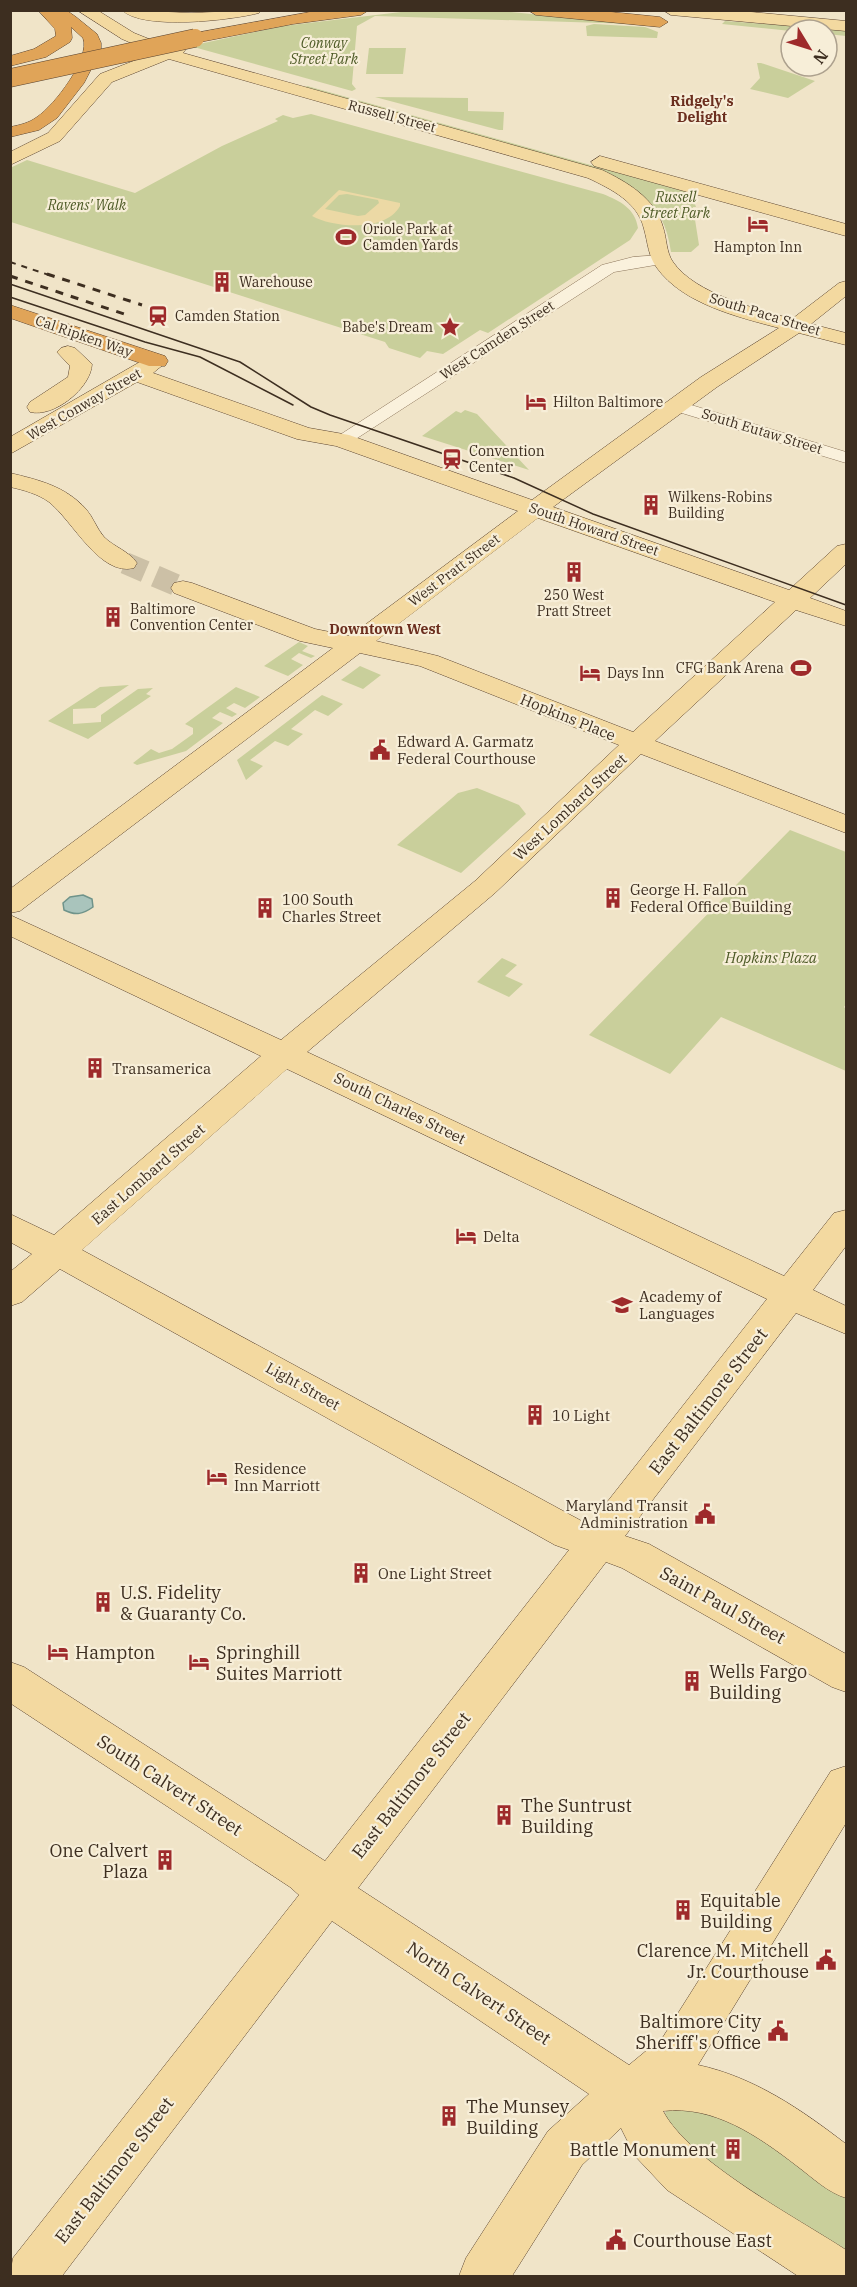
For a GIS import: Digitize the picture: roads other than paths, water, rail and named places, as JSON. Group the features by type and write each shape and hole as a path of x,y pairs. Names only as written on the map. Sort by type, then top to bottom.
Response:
{"highway":[{"path":"17,59 48,50 64,38 63,28 46,10"},
{"path":"10,132 33,126 51,114 92,56 93,44 89,35 54,10"},
{"path":"10,70 181,43 292,10"},
{"path":"10,78 293,19 361,10"},
{"path":"536,10 670,15"},
{"name":"Cal Ripken Way","path":"10,311 157,361"},
{"name":"Cal Ripken Way","path":"10,332 135,374"}],"main road":[{"name":"Russell Street","path":"85,10 118,31 181,43 195,63 595,174 623,189 646,210 652,221 660,260"},
{"name":"Russell Street","path":"109,10 144,31 181,43 846,230"},
{"path":"130,10 148,15 194,18 253,10"},
{"path":"670,15 846,26"},
{"path":"670,15 779,32"},
{"path":"10,160 54,137 90,93 106,78 181,43"},
{"path":"195,63 234,87"},
{"name":"South Paca Street","path":"660,260 682,282 710,298 846,339"},
{"name":"West Pratt Street","path":"10,904 535,509 724,372 797,325 846,287"},
{"name":"West Conway Street","path":"10,422 74,383 81,374 81,364 68,352"},
{"name":"South Howard Street","path":"157,361 268,403 330,430 341,440"},
{"name":"West Conway Street","path":"10,447 157,361"},
{"name":"South Howard Street","path":"135,374 305,434 341,440 846,619"},
{"path":"15,482 39,487 56,496 76,514 96,542 125,562"},
{"name":"West Lombard Street","path":"285,1054 485,887 846,551"},
{"name":"Hopkins Place","path":"183,588 302,634 429,661 846,825"},
{"name":"South Charles Street","path":"10,924 846,1321"},
{"name":"East Lombard Street","path":"10,1293 285,1054"},
{"name":"East Baltimore Street","path":"31,2277 846,1222"},
{"name":"Light Street","path":"10,1226 569,1533 597,1543"},
{"name":"Saint Paul Street","path":"597,1543 635,1556 846,1674"},
{"name":"South Calvert Street","path":"10,1680 306,1872 328,1893"},
{"path":"484,2277 566,2148 592,2119 659,2075 679,2053 846,1785"},
{"name":"North Calvert Street","path":"328,1893 629,2093 652,2139 684,2173 843,2277"},
{"path":"629,2093 686,2086 731,2097 791,2134 846,2174"}],"street":[{"name":"West Camden Street","path":"341,440 609,268 633,262 660,260"},
{"name":"South Eutaw Street","path":"678,405 846,458"}],"water":[{"path":"83,895 92,899 93,907 79,913 64,910 63,903 70,897"}],"tunnel":[{"path":"125,563 183,588"}],"tram line":[{"path":"10,284 240,362 311,407 330,415 514,478 593,514 846,605"},
{"path":"10,297 145,342 200,357 293,405"}],"railway":[{"path":"10,262 52,276"},
{"path":"47,274 142,305"},
{"path":"10,276 124,314"}],"place":[{"name":"Hampton Inn","path":"758,224"},
{"name":"Oriole Park at Camden Yards","path":"346,237"},
{"name":"Warehouse","path":"222,282"},
{"name":"Camden Station","path":"158,316"},
{"name":"Babe's Dream","path":"450,327"},
{"name":"Hilton Baltimore","path":"536,402"},
{"name":"Convention Center","path":"452,459"},
{"name":"Wilkens-Robins Building","path":"651,505"},
{"name":"250 West Pratt Street","path":"574,572"},
{"name":"Baltimore Convention Center","path":"113,617"},
{"name":"CFG Bank Arena","path":"801,668"},
{"name":"Days Inn","path":"590,673"},
{"name":"Edward A. Garmatz Federal Courthouse","path":"380,750"},
{"name":"George H. Fallon Federal Office Building","path":"613,898"},
{"name":"100 South Charles Street","path":"265,908"},
{"name":"Transamerica","path":"95,1068"},
{"name":"Delta","path":"466,1236"},
{"name":"Academy of Languages","path":"622,1305"},
{"name":"10 Light","path":"535,1415"},
{"name":"Residence Inn Marriott","path":"217,1477"},
{"name":"Maryland Transit Administration","path":"705,1514"},
{"name":"One Light Street","path":"361,1573"},
{"name":"U.S. Fidelity & Guaranty Co.","path":"103,1602"},
{"name":"Hampton","path":"58,1652"},
{"name":"Springhill Suites Marriott","path":"199,1662"},
{"name":"Wells Fargo Building","path":"692,1681"},
{"name":"The Suntrust Building","path":"504,1815"},
{"name":"One Calvert Plaza","path":"165,1860"},
{"name":"Equitable Building","path":"683,1910"},
{"name":"Clarence M. Mitchell Jr. Courthouse","path":"826,1960"},
{"name":"Baltimore City Sheriff's Office","path":"778,2031"},
{"name":"The Munsey Building","path":"449,2116"},
{"name":"Battle Monument","path":"733,2149"},
{"name":"Courthouse East","path":"616,2240"}],"district":[{"name":"Ridgely's Delight","path":"702,109"},
{"name":"Downtown West","path":"385,629"}],"park label":[{"name":"Conway Street Park","path":"324,52"},
{"name":"Ravens' Walk","path":"87,205"},
{"name":"Russell Street Park","path":"676,206"},
{"name":"Hopkins Plaza","path":"771,957"}]}
